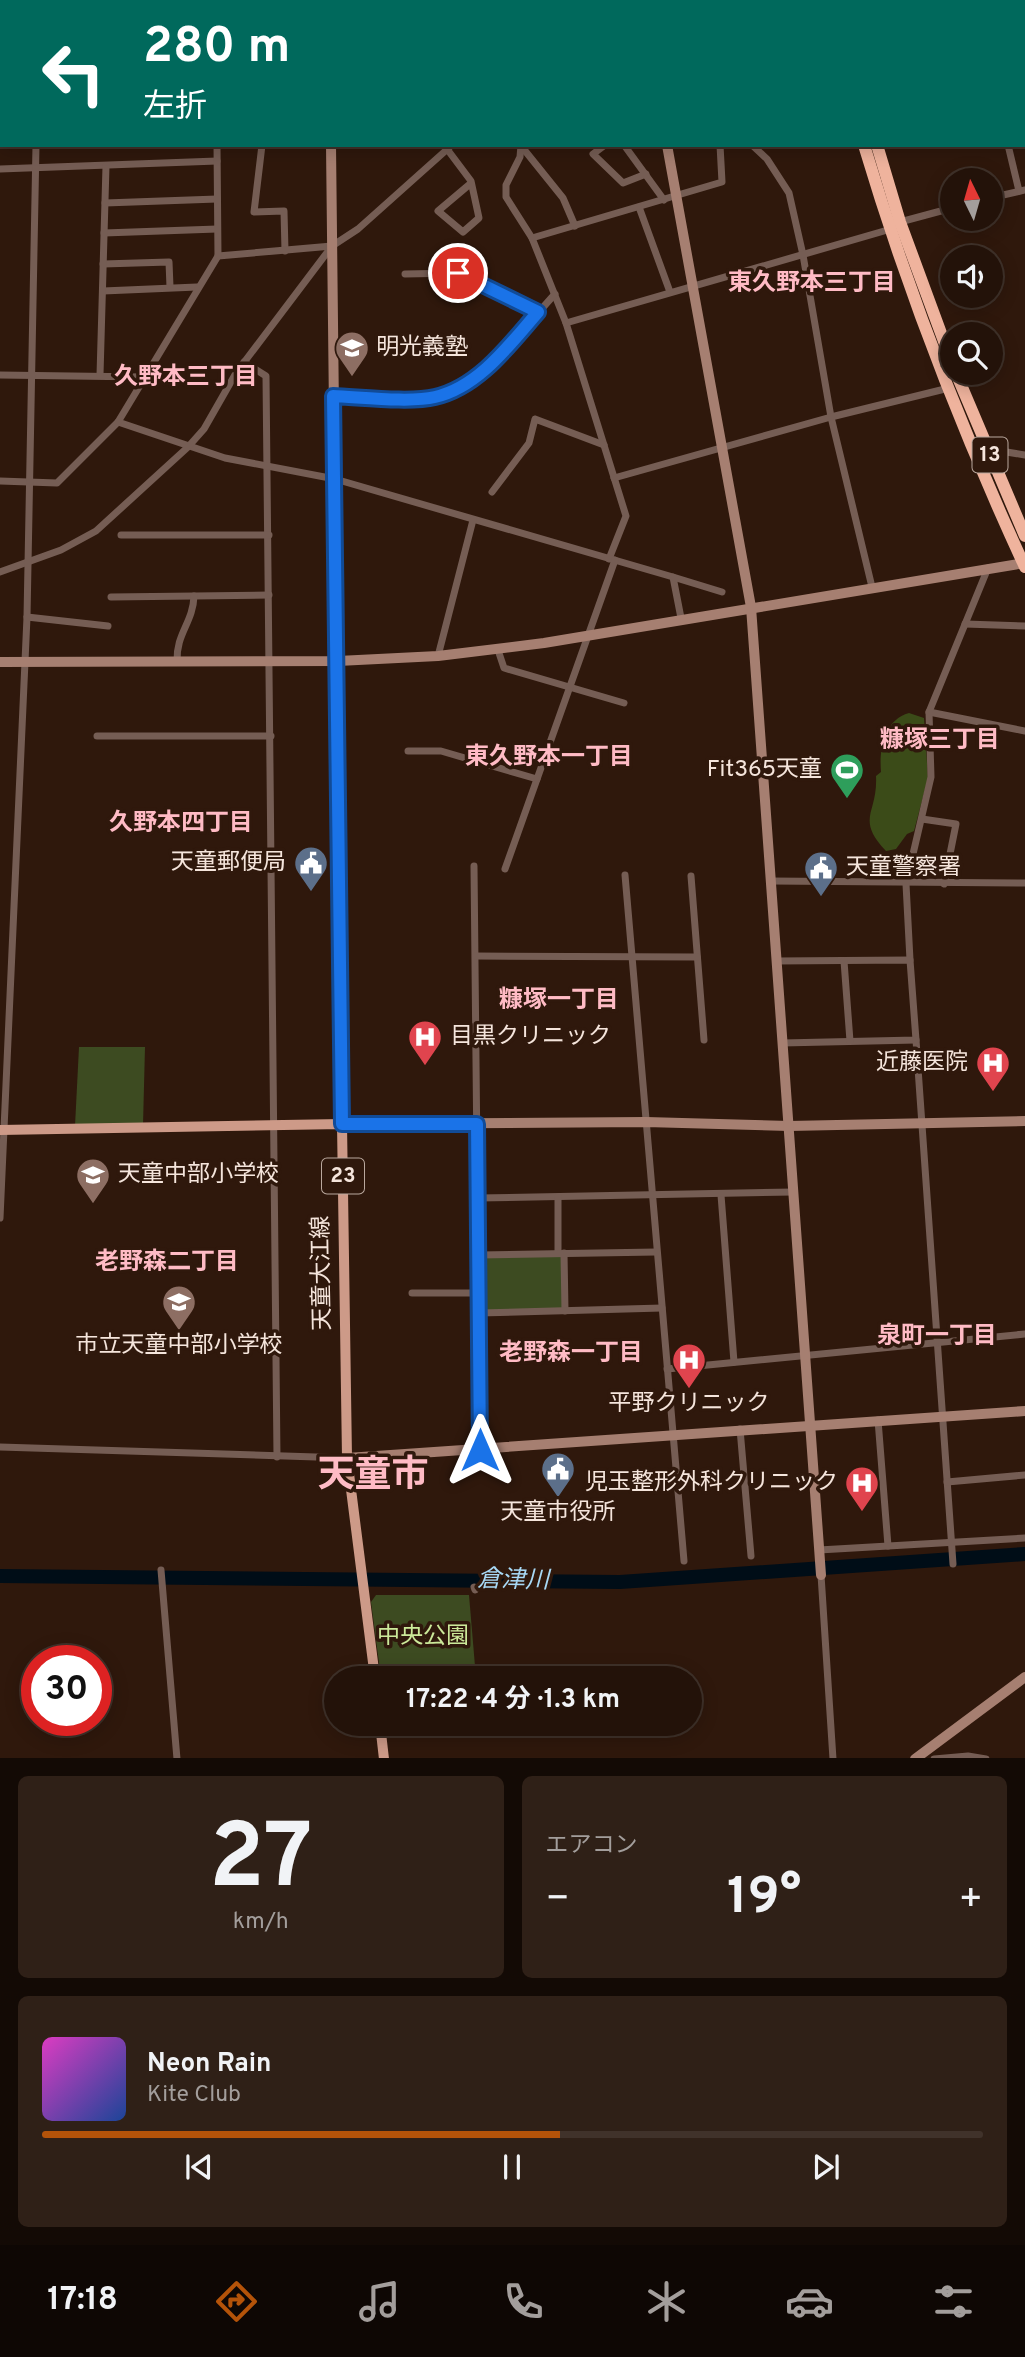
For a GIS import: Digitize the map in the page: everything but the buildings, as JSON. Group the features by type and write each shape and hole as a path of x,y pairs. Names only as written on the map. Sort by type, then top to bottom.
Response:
{"highway":[{"name":"13","path":"865,147 940,334"},
{"name":"13","path":"877,147 895,226 950,388 976,458 1024,564"},
{"name":"13","path":"961,385 1025,536"}],"main road":[{"name":"23","path":"2,1130 342,1124"},
{"name":"天童大江線","path":"342,1124 347,1458 373,1666"},
{"path":"381,1736 384,1758"}],"street":[{"path":"0,1219 4,1051 26,662 36,147"},
{"path":"0,481 57,484 118,422 218,256 217,147"},
{"path":"262,147 254,212 284,211 285,251"},
{"path":"331,147 342,1124 646,1122 789,1126 1025,1121"},
{"path":"0,572 61,550 96,531 188,447 204,429 244,362 331,246 358,229 450,147 471,180 478,218 463,232 438,211 470,184"},
{"path":"505,869 626,516 566,323 532,238 506,197 506,185 522,147"},
{"path":"523,147 563,198 575,226"},
{"path":"602,147 593,154 623,183 646,174"},
{"path":"626,147 664,200"},
{"path":"667,147 751,607 833,1758"},
{"path":"532,238 722,182 720,147"},
{"path":"754,147 767,159 789,193 803,255 831,417 872,587"},
{"path":"1003,195 1022,190 1009,147"},
{"path":"0,169 217,161"},
{"path":"100,375 106,166"},
{"path":"105,203 217,199"},
{"path":"639,207 670,292"},
{"path":"566,323 803,255 940,212"},
{"path":"104,233 217,229"},
{"path":"218,256 331,246"},
{"path":"103,264 169,262 170,287"},
{"path":"404,274 458,273 538,312"},
{"path":"103,291 197,287"},
{"path":"333,396 434,398 455,389 489,365 555,294"},
{"path":"244,362 266,376 277,1457"},
{"path":"0,374 144,377"},
{"path":"614,478 831,417 950,388"},
{"path":"492,492 530,443 535,419 604,445"},
{"path":"118,422 188,447 268,468 335,479 722,592"},
{"path":"987,449 1025,456"},
{"path":"438,656 473,520"},
{"path":"121,536 269,535"},
{"path":"0,662 338,662 438,656 498,650 1024,564"},
{"path":"953,1564 906,884 933,763 929,712 988,568"},
{"path":"673,577 681,618"},
{"path":"111,597 269,595"},
{"path":"177,662 176,642 193,610 194,596"},
{"path":"27,617 108,626"},
{"path":"965,624 1025,626"},
{"path":"498,650 504,668 624,703"},
{"path":"929,712 1025,731"},
{"path":"97,736 271,736"},
{"path":"408,751 441,751 537,779"},
{"path":"922,819 956,824 944,884"},
{"path":"474,866 480,1450"},
{"path":"625,875 684,1562"},
{"path":"691,876 704,1040"},
{"path":"771,881 1025,883"},
{"path":"476,956 697,957"},
{"path":"776,961 910,960"},
{"path":"844,961 850,1041"},
{"path":"782,1043 916,1040"},
{"path":"478,1198 793,1192"},
{"path":"721,1195 734,1362"},
{"path":"558,1197 565,1311"},
{"path":"479,1255 656,1252"},
{"path":"412,1293 479,1293"},
{"path":"479,1313 662,1308"},
{"path":"667,1369 937,1345 1025,1334"},
{"path":"0,1447 347,1458 1025,1411"},
{"path":"878,1420 888,1546"},
{"path":"740,1429 751,1556"},
{"path":"947,1482 1025,1475"},
{"path":"819,1552 1025,1538"},
{"path":"161,1570 177,1758"},
{"path":"916,1758 1025,1677"},
{"path":"945,1758 980,1758"}],"green space":[{"path":"909,713 924,718 928,778 914,831 907,834 896,849 886,851 877,840 870,823 876,776 881,772 885,736 894,722"},
{"path":"79,1047 145,1047 143,1125 75,1126"},
{"path":"563,1255 564,1310 480,1312 480,1256"},
{"name":"中央公園","path":"376,1595 469,1595 475,1666 379,1666 371,1602"}],"waterway":[{"name":"倉津川","path":"0,1576 620,1582 1025,1554"}],"place":[{"name":"明光義塾","path":"352,378"},
{"name":"Fit365天童","path":"847,800"},
{"name":"天童郵便局","path":"311,893"},
{"name":"天童警察署","path":"821,898"},
{"name":"目黒クリニック","path":"425,1067"},
{"name":"近藤医院","path":"993,1093"},
{"name":"天童中部小学校","path":"93,1205"},
{"name":"市立天童中部小学校","path":"179,1332"},
{"name":"平野クリニック","path":"689,1390"},
{"name":"天童市役所","path":"558,1499"},
{"name":"児玉整形外科クリニック","path":"862,1513"}],"district":[{"name":"東久野本三丁目","path":"812,284"},
{"name":"久野本三丁目","path":"186,378"},
{"name":"糠塚三丁目","path":"940,741"},
{"name":"東久野本一丁目","path":"549,758"},
{"name":"久野本四丁目","path":"181,824"},
{"name":"糠塚一丁目","path":"559,1001"},
{"name":"老野森二丁目","path":"167,1263"},
{"name":"泉町一丁目","path":"937,1337"},
{"name":"老野森一丁目","path":"571,1354"},
{"name":"天童市","path":"373,1476"}],"route":[{"path":"458,273 538,312 478,375 434,398 333,396 342,1124 477,1124 480,1450"}]}
